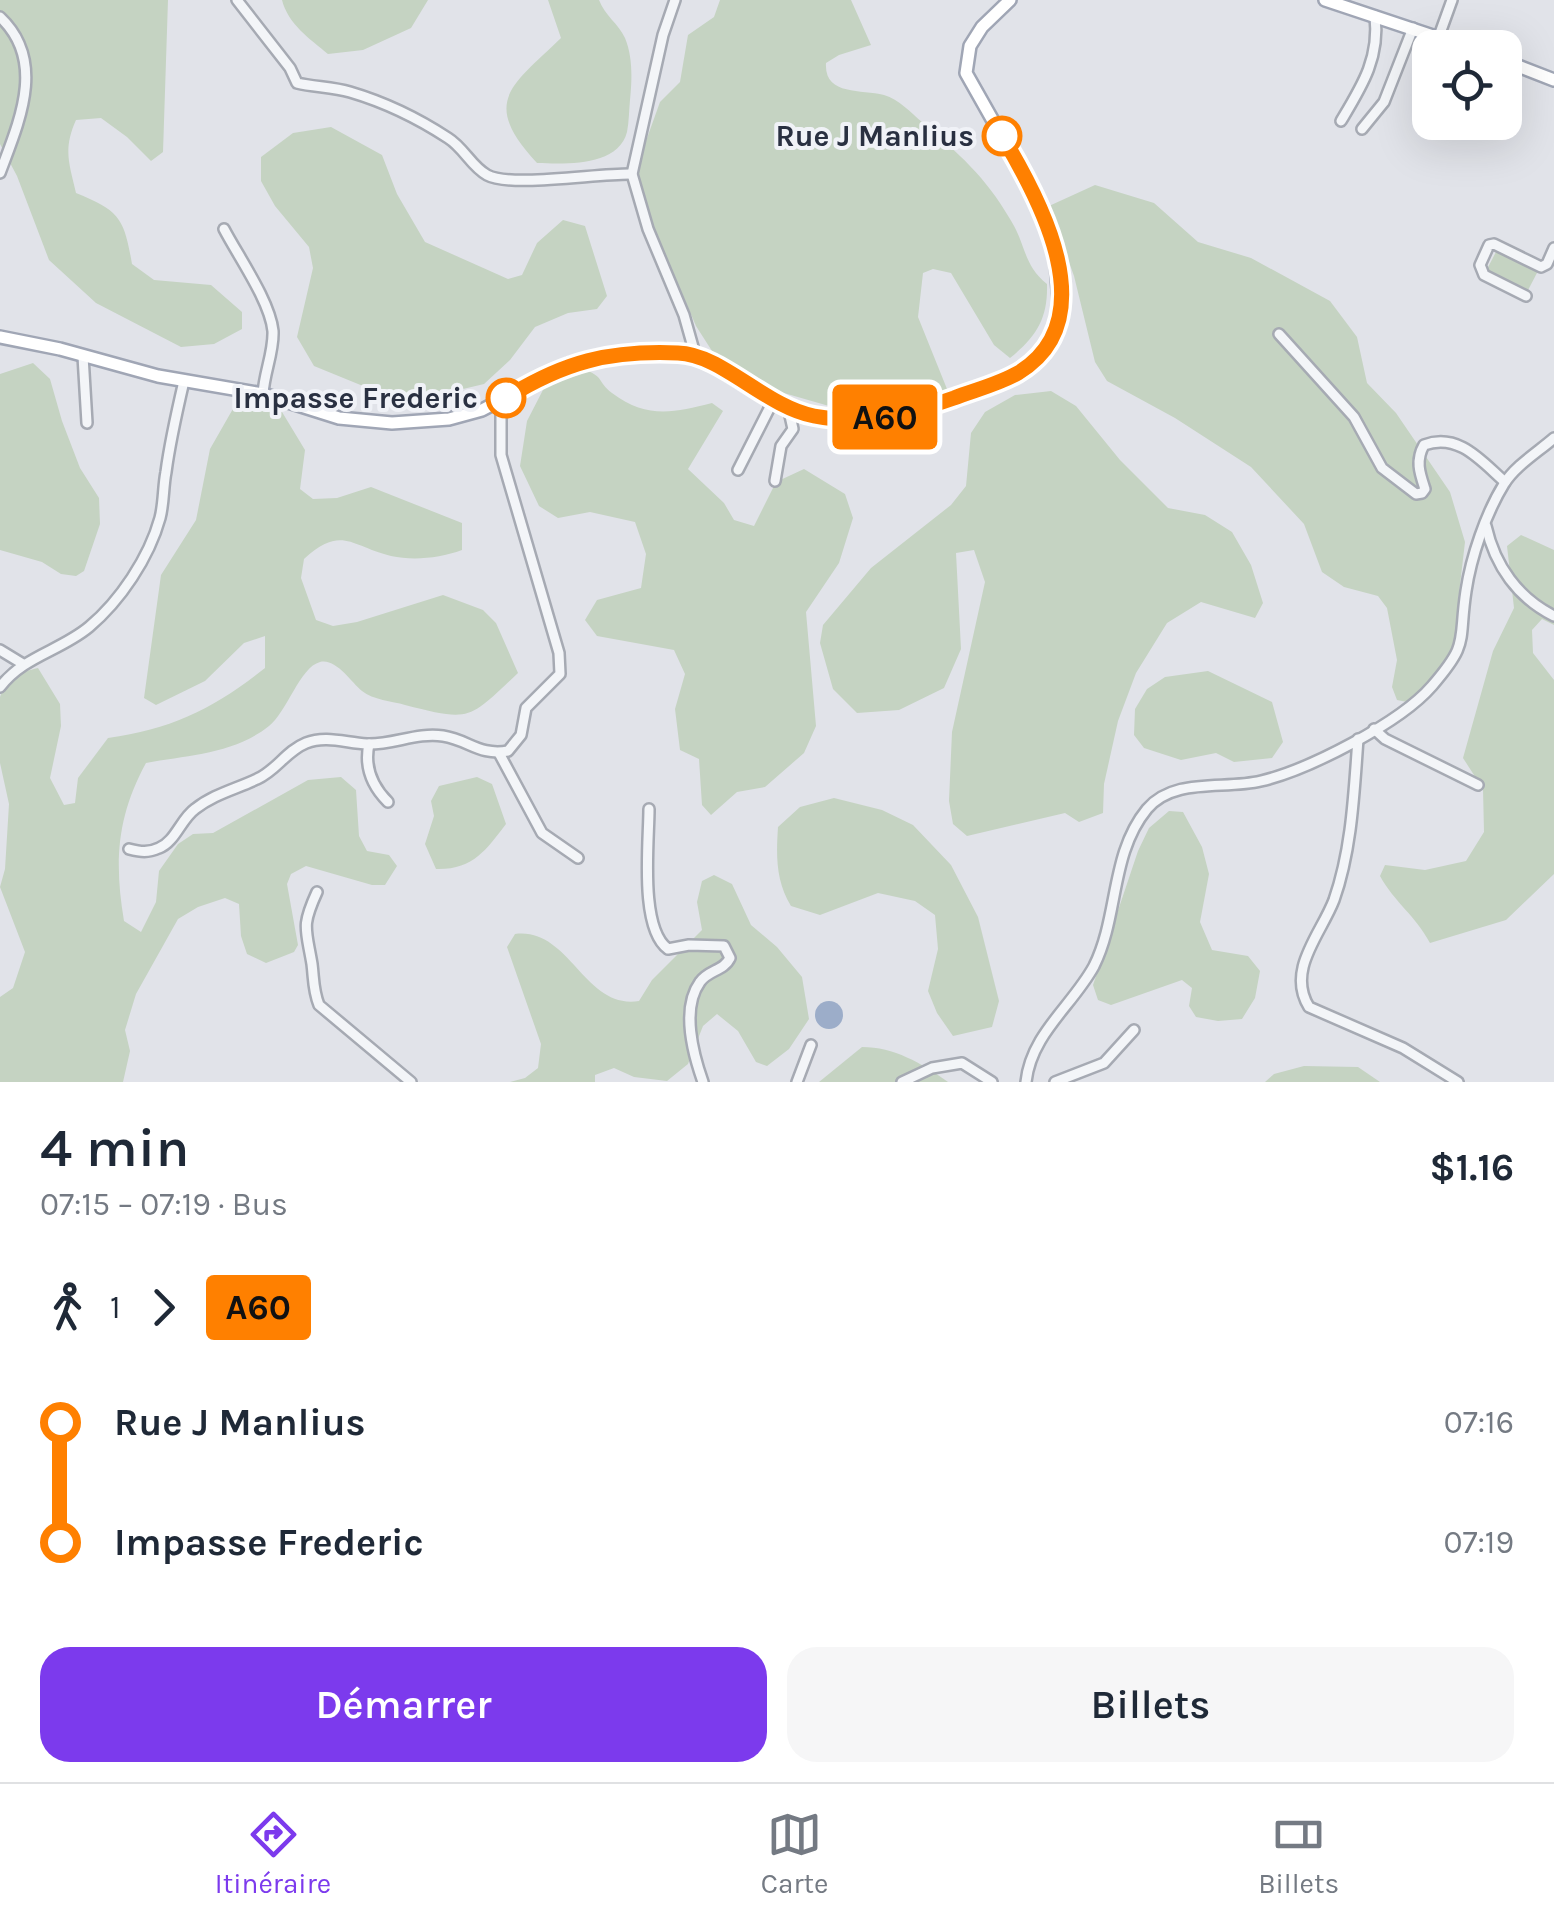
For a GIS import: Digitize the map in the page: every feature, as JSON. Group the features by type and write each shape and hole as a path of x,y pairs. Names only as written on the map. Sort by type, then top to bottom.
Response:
{"main road":[{"path":"0,337 184,381 263,394 338,418 392,423 449,419 501,400 537,378 599,356 695,354 773,401 810,416 863,422 919,410 1019,372 1048,346 1060,317 1055,248 1044,211 966,72 970,46 982,27 1010,0"},
{"path":"1326,0 1419,30"},
{"path":"1522,68 1554,80"}],"street":[{"path":"237,0 290,68 297,84 348,91 390,106 464,149 488,176 524,182 550,177 632,174"},
{"path":"675,0 663,35 632,174 648,229 680,303 695,354"},
{"path":"1442,30 1452,0"},
{"path":"1342,120 1372,66 1375,16"},
{"path":"0,17 23,47 27,80 18,124 0,173"},
{"path":"1362,129 1384,102 1412,28"},
{"path":"224,228 271,321 273,334 263,394"},
{"path":"1526,296 1484,275 1480,265 1489,245 1541,267 1547,264 1554,248"},
{"path":"1279,334 1354,417 1382,468 1416,494 1425,489 1419,468 1420,451 1436,442 1478,455 1505,482"},
{"path":"84,356 87,423"},
{"path":"0,687 23,664 89,627 107,610 147,550 162,510 184,381"},
{"path":"130,849 146,852 164,847 190,812 212,797 261,778 291,750 310,741 324,738 368,744 444,736 490,754 508,751 521,734 526,708 560,674 559,654 501,455 501,400"},
{"path":"738,470 773,401"},
{"path":"775,480 781,446 793,429 788,407"},
{"path":"1026,1082 1048,1027 1093,966 1126,846 1148,808 1160,797 1188,788 1242,785 1276,777 1358,739 1413,704 1458,654 1466,589 1505,482 1554,438"},
{"path":"1486,526 1494,554 1520,592 1554,616"},
{"path":"0,650 23,664"},
{"path":"1374,729 1385,739 1478,785"},
{"path":"1358,739 1346,850 1335,896 1302,971 1303,998 1309,1007 1403,1048 1458,1082"},
{"path":"368,744 370,777 388,802"},
{"path":"498,753 542,833 578,858"},
{"path":"649,808 647,882 658,939 668,948 724,946 730,958 727,965 702,978 693,995 691,1026 695,1060 703,1082"},
{"path":"317,892 304,932 312,988 320,1005 412,1082"},
{"path":"1056,1082 1104,1063 1134,1030"},
{"path":"797,1082 811,1045"},
{"path":"902,1082 932,1068 962,1064 992,1082"}],"green space":[{"path":"0,0 168,0 163,152 151,161 101,118 76,120 68,148 71,173 76,193 118,218 132,264 154,280 211,285 242,312 242,329 214,344 181,347 96,303 49,260 17,176 0,144"},
{"path":"282,0 428,0 411,28 363,50 328,54 294,24"},
{"path":"548,0 599,0 628,45 631,77 627,132 613,152 589,161 537,163 519,142 506,109 517,82 561,38"},
{"path":"720,0 851,0 871,45 826,63 831,81 846,89 895,100 960,155 1001,204 1033,269 1047,284 1039,326 1010,358 994,345 951,273 933,269 923,273 918,317 947,389 915,401 836,408 763,387 712,351 696,326 638,191 637,166 660,102 680,82 688,35 714,17"},
{"path":"331,127 382,155 397,194 425,242 508,279 522,275 537,243 563,220 585,226 607,296 597,309 568,313 535,327 510,360 484,384 442,394 385,395 314,366 297,337 313,268 309,247 275,206 261,181 261,157 293,133"},
{"path":"1095,185 1154,203 1198,242 1251,258 1330,301 1357,337 1367,383 1396,413 1450,492 1465,542 1458,602 1459,642 1433,678 1407,702 1397,700 1392,687 1397,660 1387,608 1378,596 1344,587 1322,572 1304,524 1251,467 1175,418 1107,381 1095,362 1074,276 1049,206"},
{"path":"1497,250 1538,271 1526,294 1485,273"},
{"path":"33,363 50,379 80,468 99,498 100,524 84,571 76,576 0,550 0,374"},
{"path":"582,369 637,407 660,412 712,403 723,411 688,469 724,503 734,520 754,526 776,482 804,469 845,494 853,518 839,563 806,612 816,726 804,753 765,787 737,792 711,815 702,805 699,759 680,750 675,709 685,674 674,650 597,636 585,620 597,600 641,588 646,554 635,522 590,512 558,518 539,506 520,466 527,421 544,388"},
{"path":"1051,391 1076,406 1120,460 1168,508 1205,515 1232,532 1251,565 1263,603 1255,618 1201,602 1167,623 1136,673 1118,721 1104,784 1103,813 1079,822 1065,813 967,836 953,824 949,801 952,732 985,582 974,550 956,553 961,649 944,688 899,710 857,713 833,689 820,643 823,625 871,568 951,505 966,486 971,433 985,412 1015,395"},
{"path":"258,400 279,407 305,450 300,489 313,499 337,498 371,487 462,523 462,550 436,557 391,556 337,540 317,549 304,559 301,578 316,620 333,626 357,622 443,595 483,610 496,623 518,673 478,708 457,715 372,696 337,667 320,662 306,672 276,719 255,735 210,752 146,763 129,802 119,859 124,921 141,932 156,902 159,871 178,844 193,834 213,833 308,780 341,777 356,790 359,836 367,851 389,855 397,866 385,885 372,885 306,866 291,874 287,884 298,945 294,952 266,963 247,954 241,936 239,904 225,898 198,907 178,919 136,994 125,1030 130,1051 123,1082 0,1082 0,997 13,988 25,952 0,887 5,869 9,804 0,763 0,697 14,677 38,668 60,704 61,726 50,778 64,805 75,803 78,778 108,738 153,729 192,715 229,695 265,668 265,636 244,643 205,681 156,705 144,698 161,575 196,520 210,449 234,407"},
{"path":"1521,535 1554,550 1554,625 1542,619 1532,630 1533,653 1554,680 1554,874 1506,920 1430,943 1380,876 1385,865 1425,870 1466,861 1484,832 1483,789 1463,758 1493,651 1514,608 1507,546"},
{"path":"1208,671 1272,702 1283,742 1272,758 1234,762 1216,753 1181,760 1144,748 1134,735 1135,709 1147,689 1165,677"},
{"path":"477,777 492,784 506,824 485,850 469,862 436,869 425,844 434,816 431,801 439,786"},
{"path":"834,798 882,810 913,825 951,865 978,917 999,1001 992,1027 953,1036 937,1013 928,991 938,949 935,915 915,901 878,893 820,915 791,906 778,868 778,827 800,807"},
{"path":"1169,811 1183,812 1202,847 1209,874 1200,922 1212,950 1248,956 1260,971 1255,998 1242,1019 1218,1021 1196,1017 1189,1006 1192,988 1182,980 1111,1005 1098,1000 1093,985 1138,851 1149,828"},
{"path":"714,875 732,884 751,925 777,947 802,977 809,1019 789,1049 767,1066 756,1062 738,1031 717,1014 703,1026 688,1064 667,1081 634,1077 614,1068 595,1075 595,1082 510,1082 525,1078 538,1068 541,1044 507,947 515,934 534,935 550,943 604,993 620,1000 639,1001 652,980 702,930 697,902 702,881"},
{"path":"862,1047 907,1057 948,1082 819,1082"},
{"path":"1304,1066 1358,1067 1380,1082 1265,1082 1274,1074"}],"water":[{"path":"829,1001 839,1005 843,1015 839,1025 829,1029 819,1025 815,1015 819,1005"}],"bus line":[{"name":"A60","path":"506,398 537,378 599,356 678,352 695,354 764,397 810,416 863,422 919,410 1019,372 1048,346 1060,317 1060,285 1044,211 1002,136"}],"place":[{"name":"Rue J Manlius","path":"1002,136"},
{"name":"Impasse Frederic","path":"506,398"}]}
